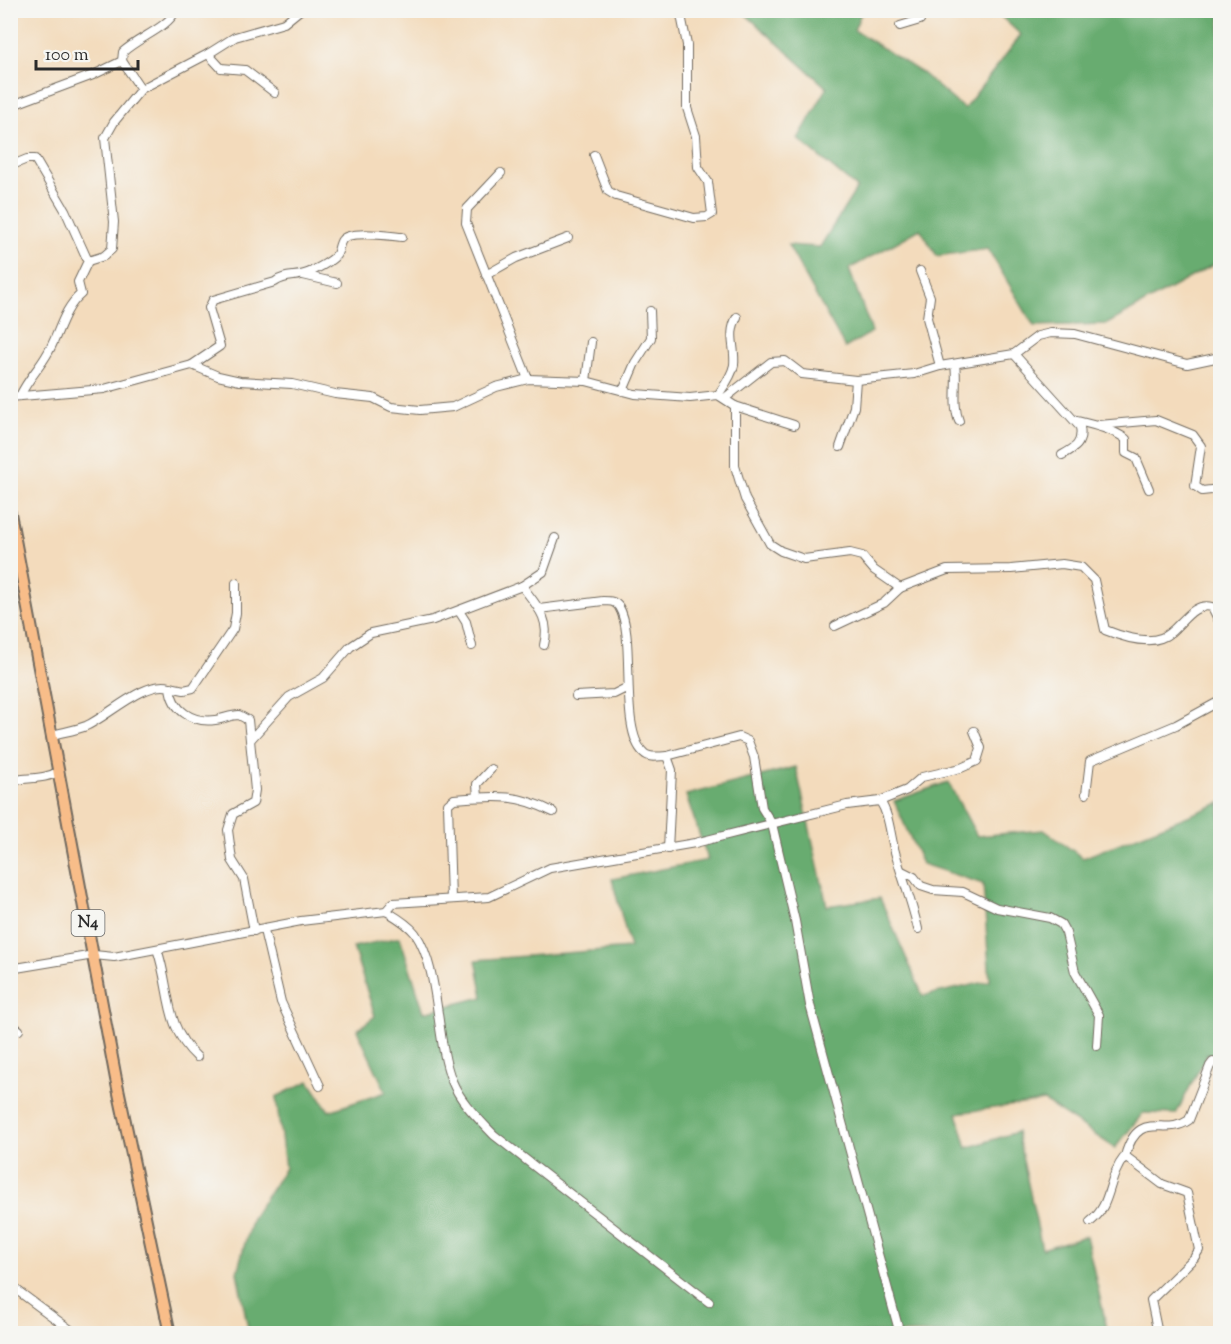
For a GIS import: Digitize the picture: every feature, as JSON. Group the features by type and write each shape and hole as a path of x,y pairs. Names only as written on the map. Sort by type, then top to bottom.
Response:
{"highway":[{"name":"N4","path":"10,513 141,1203 170,1333"}],"street":[{"path":"141,89 122,61 123,52 137,39 164,27 176,10"},
{"path":"20,396 28,378 46,357 71,302 81,294 78,282 88,261 104,256 112,249 114,222 105,138 114,122 141,89 208,54 235,37 284,23 300,10"},
{"path":"594,155 608,191 616,196 694,218 707,217 712,214 708,182 698,167 696,136 687,108 687,45 680,10"},
{"path":"900,26 920,20 925,10"},
{"path":"208,54 221,68 244,70 275,93"},
{"path":"10,106 93,75 122,61"},
{"path":"10,166 27,159 35,159 65,210 88,261"},
{"path":"501,173 467,208 466,223 528,379"},
{"path":"303,275 335,257 342,240 346,237 356,234 402,237"},
{"path":"486,275 516,258 568,238"},
{"path":"920,271 930,297 927,318 940,366"},
{"path":"10,397 104,389 192,365 220,346 209,308 213,300 275,282 280,278 303,275 337,283"},
{"path":"623,391 635,363 651,338 650,311"},
{"path":"721,396 734,368 730,339 731,327 737,317"},
{"path":"192,365 229,379 292,384 334,394 373,398 391,407 420,410 453,407 496,387 528,379 586,381 623,391 690,398 721,396 779,359 785,360 802,374 856,380 914,374 940,366 1014,354 1038,336 1051,333 1075,334 1187,364 1221,357"},
{"path":"586,381 591,342"},
{"path":"1014,354 1077,421 1082,437 1076,448 1062,455"},
{"path":"955,364 958,382 955,405 959,421"},
{"path":"840,447 854,407 856,380"},
{"path":"721,396 735,406 794,425"},
{"path":"735,406 735,466 745,499 770,543 804,559 850,553 862,556 874,570 900,588"},
{"path":"1077,421 1099,425 1148,419 1186,431 1198,440 1201,446 1195,486 1202,491 1221,489"},
{"path":"1099,425 1107,432 1126,439 1126,453 1136,458 1149,489"},
{"path":"251,739 289,697 323,678 350,647 371,633 404,628 459,611 522,586 543,572 555,538"},
{"path":"835,626 884,603 900,588 947,570 1011,569 1062,564 1081,567 1094,580 1105,630 1113,633 1150,641 1161,638 1196,610 1207,606 1212,608 1221,623"},
{"path":"53,735 87,726 134,696 163,684 184,690 193,687 233,629 236,613 236,583"},
{"path":"522,586 539,609 548,631 544,645"},
{"path":"539,609 603,601 612,601 618,606 623,616 634,736 644,754 651,757 667,756 739,737 748,741 754,757 762,808 772,824 795,921 810,1005 900,1334"},
{"path":"459,611 466,622 472,646"},
{"path":"170,687 171,696 181,712 188,717 212,721 233,715 243,716 250,724 255,790 253,803 233,814 228,830 232,860 244,879 254,931"},
{"path":"576,696 619,693 628,687"},
{"path":"1086,794 1090,761 1176,725 1221,701"},
{"path":"386,911 393,903 489,897 550,868 668,849 847,805 880,801 907,790 922,777 961,768 977,761 981,748 974,731"},
{"path":"667,756 672,770 668,849"},
{"path":"478,797 477,784 491,768"},
{"path":"10,781 28,777 49,777 59,771"},
{"path":"451,899 448,804 454,799 478,797 522,798 553,812"},
{"path":"880,801 885,808 918,929"},
{"path":"902,871 914,877 921,886 933,890 963,892 998,908 1050,918 1060,924 1066,933 1075,972 1099,1015 1097,1046"},
{"path":"10,969 94,955 114,957 264,930 301,921 368,911 386,911 400,919 419,941 433,989 451,1079 463,1103 494,1135 709,1302"},
{"path":"264,930 281,1002 320,1086"},
{"path":"157,949 167,982 176,1031 183,1044 197,1057"},
{"path":"10,1024 19,1030"},
{"path":"1090,1222 1102,1212 1115,1169 1125,1156 1129,1143 1143,1128 1154,1125 1177,1125 1189,1120 1210,1066 1213,1062 1221,1064"},
{"path":"1125,1156 1162,1184 1187,1193 1198,1241 1199,1250 1194,1258 1151,1300 1158,1334"},
{"path":"10,1285 76,1334"}],"green space":[{"path":"742,11 862,11 854,30 922,73 964,109 1021,35 995,11 1220,11 1220,261 1107,324 1034,326 988,249 937,256 920,229 849,269 872,332 845,348 788,245 820,247 857,188 798,139 827,88"},
{"path":"796,767 827,906 880,898 923,996 990,981 983,884 922,864 894,801 948,782 977,836 1044,830 1083,858 1220,803 1220,1059 1207,1054 1176,1114 1143,1113 1115,1148 1044,1101 957,1113 967,1148 1017,1132 1042,1249 1086,1236 1108,1333 249,1333 237,1272 252,1218 285,1168 276,1097 309,1081 329,1111 386,1092 357,1030 375,1016 353,947 400,937 424,1012 483,997 476,960 630,948 612,879 708,860 686,795"}]}
